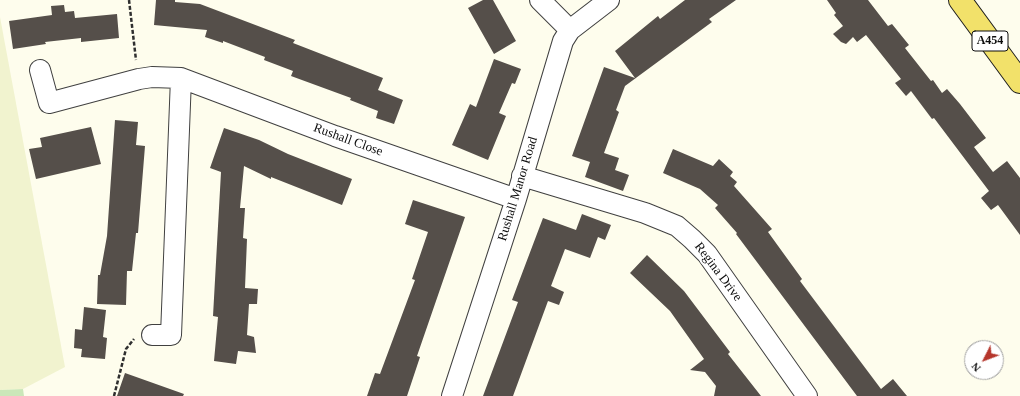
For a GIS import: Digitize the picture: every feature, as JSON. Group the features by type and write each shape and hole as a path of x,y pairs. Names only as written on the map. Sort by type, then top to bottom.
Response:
{"main road":[{"name":"A454","path":"960,0 1020,82"}],"street":[{"path":"540,0 570,30"},
{"name":"Rushall Manor Road","path":"452,396 516,199 563,41 570,30 609,0"},
{"name":"Rushall Close","path":"40,70 49,103 139,79 152,77 181,78 335,136 516,199"},
{"path":"152,335 170,336 181,78"},
{"name":"Regina Drive","path":"522,176 645,213 677,226 707,254 807,396"}],"path":[{"path":"129,0 139,79"},
{"path":"114,396 126,348 139,335 152,335"}],"green space":[{"path":"0,17 65,367 23,389 0,390"},
{"path":"23,389 24,396 0,396 0,390"}],"building":[{"path":"156,0 175,0 175,2 200,4 295,40 293,43 383,78 378,90 403,100 394,124 376,118 378,111 350,100 351,98 291,76 293,71 264,60 265,57 223,41 223,43 205,37 207,30 154,25"},
{"path":"483,0 493,0 516,41 494,54 468,8"},
{"path":"685,0 736,0 709,19 712,22 625,86 616,110 619,112 604,153 619,158 615,170 629,175 623,191 585,177 590,162 572,156 604,67 635,78 615,51 658,16 660,19"},
{"path":"827,0 868,0 888,26 892,24 909,45 905,48 931,81 933,80 942,93 947,89 986,138 974,147 993,172 1007,161 1020,178 1020,235 998,205 991,210 981,198 989,191 934,118 932,119 911,91 906,96 895,83 901,79 866,35 857,42 853,37 846,44 841,42 833,34 843,26 834,15 836,13"},
{"path":"64,5 65,12 74,11 75,18 117,14 119,38 81,42 81,38 45,42 46,44 13,49 9,21 52,15 51,6"},
{"path":"494,59 521,69 515,84 512,83 499,113 506,116 488,160 452,145 470,104 476,107"},
{"path":"115,120 138,122 136,145 145,146 138,233 136,233 132,271 127,271 126,305 97,304 98,275 100,275 107,236"},
{"path":"91,127 101,164 36,179 29,149 42,147 40,138"},
{"path":"224,128 259,140 288,154 352,179 342,205 271,177 271,179 244,166 240,208 245,208 243,238 247,239 245,288 258,289 257,304 249,304 247,335 254,337 256,353 238,351 236,364 214,361 218,317 213,316 221,172 210,168"},
{"path":"673,149 713,166 719,159 733,172 730,176 737,182 734,186 772,229 768,232 802,279 800,281 881,389 893,379 907,396 857,396 736,234 737,233 715,208 718,205 700,189 663,173"},
{"path":"413,200 465,217 417,356 420,357 407,396 367,396 375,373 380,374 415,280 412,279 428,232 405,224"},
{"path":"582,214 611,225 605,240 598,237 590,258 565,249 551,286 564,292 559,305 548,301 513,396 483,396 518,302 512,300 543,218 576,230"},
{"path":"647,255 684,291 730,352 728,354 761,396 714,396 716,386 705,372 690,370 704,359 670,311 630,273"},
{"path":"84,307 106,310 103,337 107,338 105,359 81,357 82,349 74,348 75,329 82,330"},
{"path":"125,373 184,394 183,396 117,396"}]}
